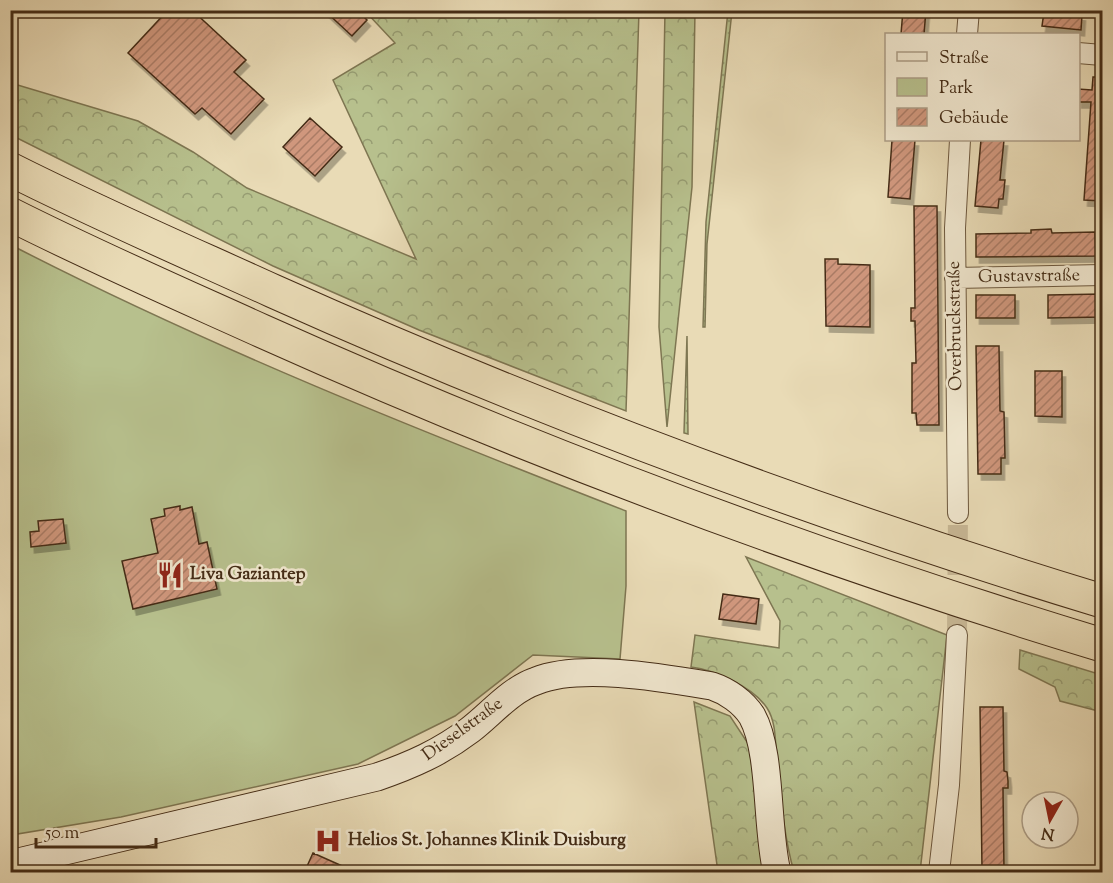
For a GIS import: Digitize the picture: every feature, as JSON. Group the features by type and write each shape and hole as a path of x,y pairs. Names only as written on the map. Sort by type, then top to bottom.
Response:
{"highway":[{"path":"10,169 139,231 380,339 523,399 740,481 975,562 1102,601"},
{"path":"10,214 80,250 319,357 517,441 735,525 969,605 1102,645"}],"street":[{"path":"967,33 969,10"},
{"path":"1080,53 1102,55"},
{"name":"Overbruckstraße","path":"958,513 955,278 960,141"},
{"name":"Gustavstraße","path":"955,278 1102,275"},
{"path":"939,873 949,785 957,634"},
{"name":"Dieselstraße","path":"10,864 377,777 423,761 447,747 534,681 561,673 612,674 694,683 724,690 751,716 761,742 772,852 777,873"}],"green space":[{"path":"365,11 639,11 626,411 419,330 273,266 11,135 11,83 138,121 193,152 247,188 416,259 333,80 395,43"},
{"path":"665,11 695,11 692,187 667,427 659,327"},
{"path":"728,11 732,11 707,244 705,327 703,327 706,222"},
{"path":"11,245 238,353 470,450 626,511 626,586 620,659 533,655 455,716 358,764 121,817 11,835"},
{"path":"687,336 688,434 684,433"},
{"path":"746,557 947,635 920,872 794,872 785,832 775,735 767,708 753,693 733,681 691,667 695,635 779,648 780,621"},
{"path":"1020,650 1102,675 1102,712 1060,701 1055,687 1019,669"},
{"path":"694,702 730,716 749,745 766,872 718,872"}],"building":[{"path":"168,10 192,10 246,60 234,72 264,99 231,134 202,108 195,114 128,53"},
{"path":"324,10 357,10 367,20 352,36"},
{"path":"903,10 926,10 924,33 901,33"},
{"path":"1044,12 1082,15 1081,30 1042,26"},
{"path":"1093,77 1102,77 1102,201 1084,200 1091,102 1080,102 1080,89 1092,90"},
{"path":"310,118 342,147 315,176 283,147"},
{"path":"892,141 915,141 910,199 888,197"},
{"path":"981,141 1004,141 1000,180 1005,180 1003,199 999,199 998,208 975,206"},
{"path":"914,206 937,206 939,425 917,425 916,413 912,413 912,363 916,363 915,321 911,321 911,308 915,308"},
{"path":"1051,229 1052,233 1095,232 1096,256 976,257 976,234 1031,233 1031,230"},
{"path":"825,259 838,259 838,264 870,265 870,327 826,326"},
{"path":"1102,294 1102,317 1048,318 1048,295"},
{"path":"976,295 1015,295 1015,318 976,318"},
{"path":"976,346 999,346 1000,411 1004,412 1005,458 1001,458 1001,474 978,474"},
{"path":"1035,371 1062,371 1062,417 1035,416"},
{"name":"Liva Gaziantep","path":"180,506 180,510 192,507 199,544 207,542 217,589 133,609 122,561 158,553 151,519 165,516 164,509"},
{"path":"63,519 66,543 31,547 30,532 39,531 38,521"},
{"path":"723,594 759,599 756,624 719,619"},
{"path":"980,707 1003,707 1004,771 1007,772 1008,781 1008,788 1003,788 1004,870 982,870"},
{"path":"313,853 358,873 304,873"}],"tunnel":[{"path":"957,635 958,513"}],"place":[{"name":"Liva Gaziantep","path":"170,575"},
{"name":"Helios St. Johannes Klinik Duisburg","path":"328,841"}]}
